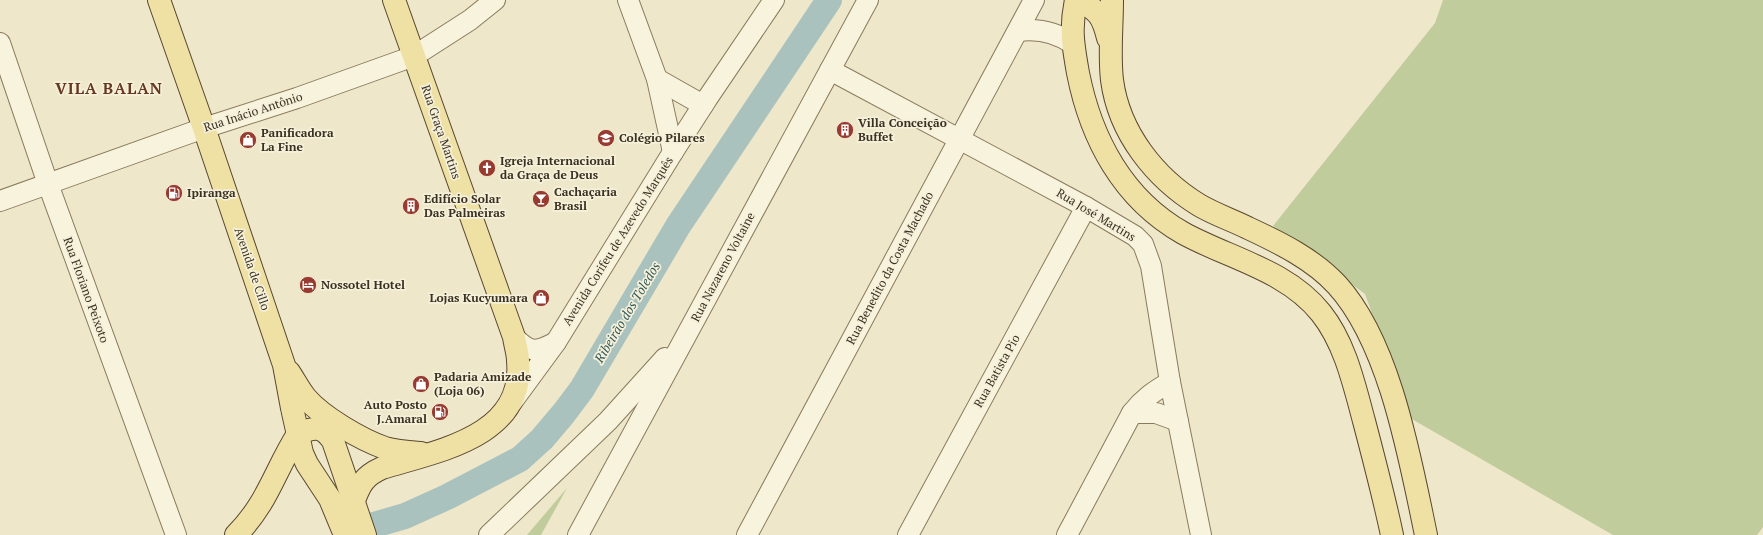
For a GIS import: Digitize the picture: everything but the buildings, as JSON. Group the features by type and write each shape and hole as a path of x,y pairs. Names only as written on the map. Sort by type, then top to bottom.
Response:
{"main road":[{"name":"Avenida de Cillo","path":"159,0 284,365 302,453 307,464 330,499 365,535"},
{"name":"Rua Graça Martins","path":"394,0 514,337 518,362 517,384 511,403"},
{"path":"1111,51 1101,16 1087,5 1074,0 1072,22 1073,44 1083,96 1092,125 1103,150 1120,178 1143,205 1165,222 1184,234 1276,277 1300,292 1321,312 1339,345 1353,382 1381,485 1392,535"},
{"path":"1112,0 1112,80 1122,114 1140,152 1159,174 1177,190 1201,206 1288,247 1311,262 1337,285 1357,310 1380,357 1413,476 1426,535"},
{"path":"284,365 306,399 328,417 350,432 385,448 408,452 431,453"},
{"name":"Avenida Corifeu de Azevedo Marquês","path":"348,517 361,484 371,473 382,468 458,444 481,433 497,421 511,403"},
{"path":"236,535 266,497 290,447 298,434 318,428 326,432 332,441 348,517"}],"street":[{"name":"Rua Inácio Antônio","path":"0,201 204,128 297,98 414,56 470,20 495,0"},
{"path":"628,0 657,79 673,152"},
{"name":"Avenida Corifeu de Azevedo Marquês","path":"511,403 556,342 673,152 774,0"},
{"name":"Rua Nazareno Voltaine","path":"578,535 868,0"},
{"name":"Rua Benedito da Costa Machado","path":"747,535 959,140 1036,0"},
{"path":"1018,31 1046,31 1064,38 1073,44"},
{"name":"Rua Floriano Peixoto","path":"0,43 48,184 176,535"},
{"name":"Rua José Martins","path":"830,70 1086,207 1135,236 1143,244 1148,254 1151,266 1170,382 1201,535"},
{"path":"657,79 703,105"},
{"name":"Rua Batista Pio","path":"908,535 1086,207"},
{"path":"490,535 608,421 688,332"},
{"path":"514,337 524,347 535,351 544,349 556,342"},
{"path":"1067,535 1132,413 1142,400 1153,391 1170,382"},
{"path":"1132,413 1156,413 1178,421"},
{"path":"608,421 621,428 630,439"}],"green space":[{"path":"1443,0 1763,0 1763,527 1757,535 1613,535 1410,418 1365,294 1273,226 1435,23"},
{"path":"567,488 541,535 527,535"}],"waterway":[{"name":"Ribeirão dos Toledos","path":"349,535 374,525 405,516 447,497 520,459 542,439 582,389 678,226 829,0"}],"place":[{"name":"Villa Conceição Buffet","path":"845,130"},
{"name":"Colégio Pilares","path":"606,138"},
{"name":"Panificadora La Fine","path":"248,140"},
{"name":"Igreja Internacional da Graça de Deus","path":"487,168"},
{"name":"Ipiranga","path":"174,193"},
{"name":"Cachaçaria Brasil","path":"541,199"},
{"name":"Edifício Solar Das Palmeiras","path":"411,206"},
{"name":"Nossotel Hotel","path":"308,285"},
{"name":"Lojas Kucyumara","path":"541,298"},
{"name":"Padaria Amizade (Loja 06)","path":"421,384"},
{"name":"Auto Posto J.Amaral","path":"440,412"}],"district":[{"name":"VILA BALAN","path":"109,88"}]}
